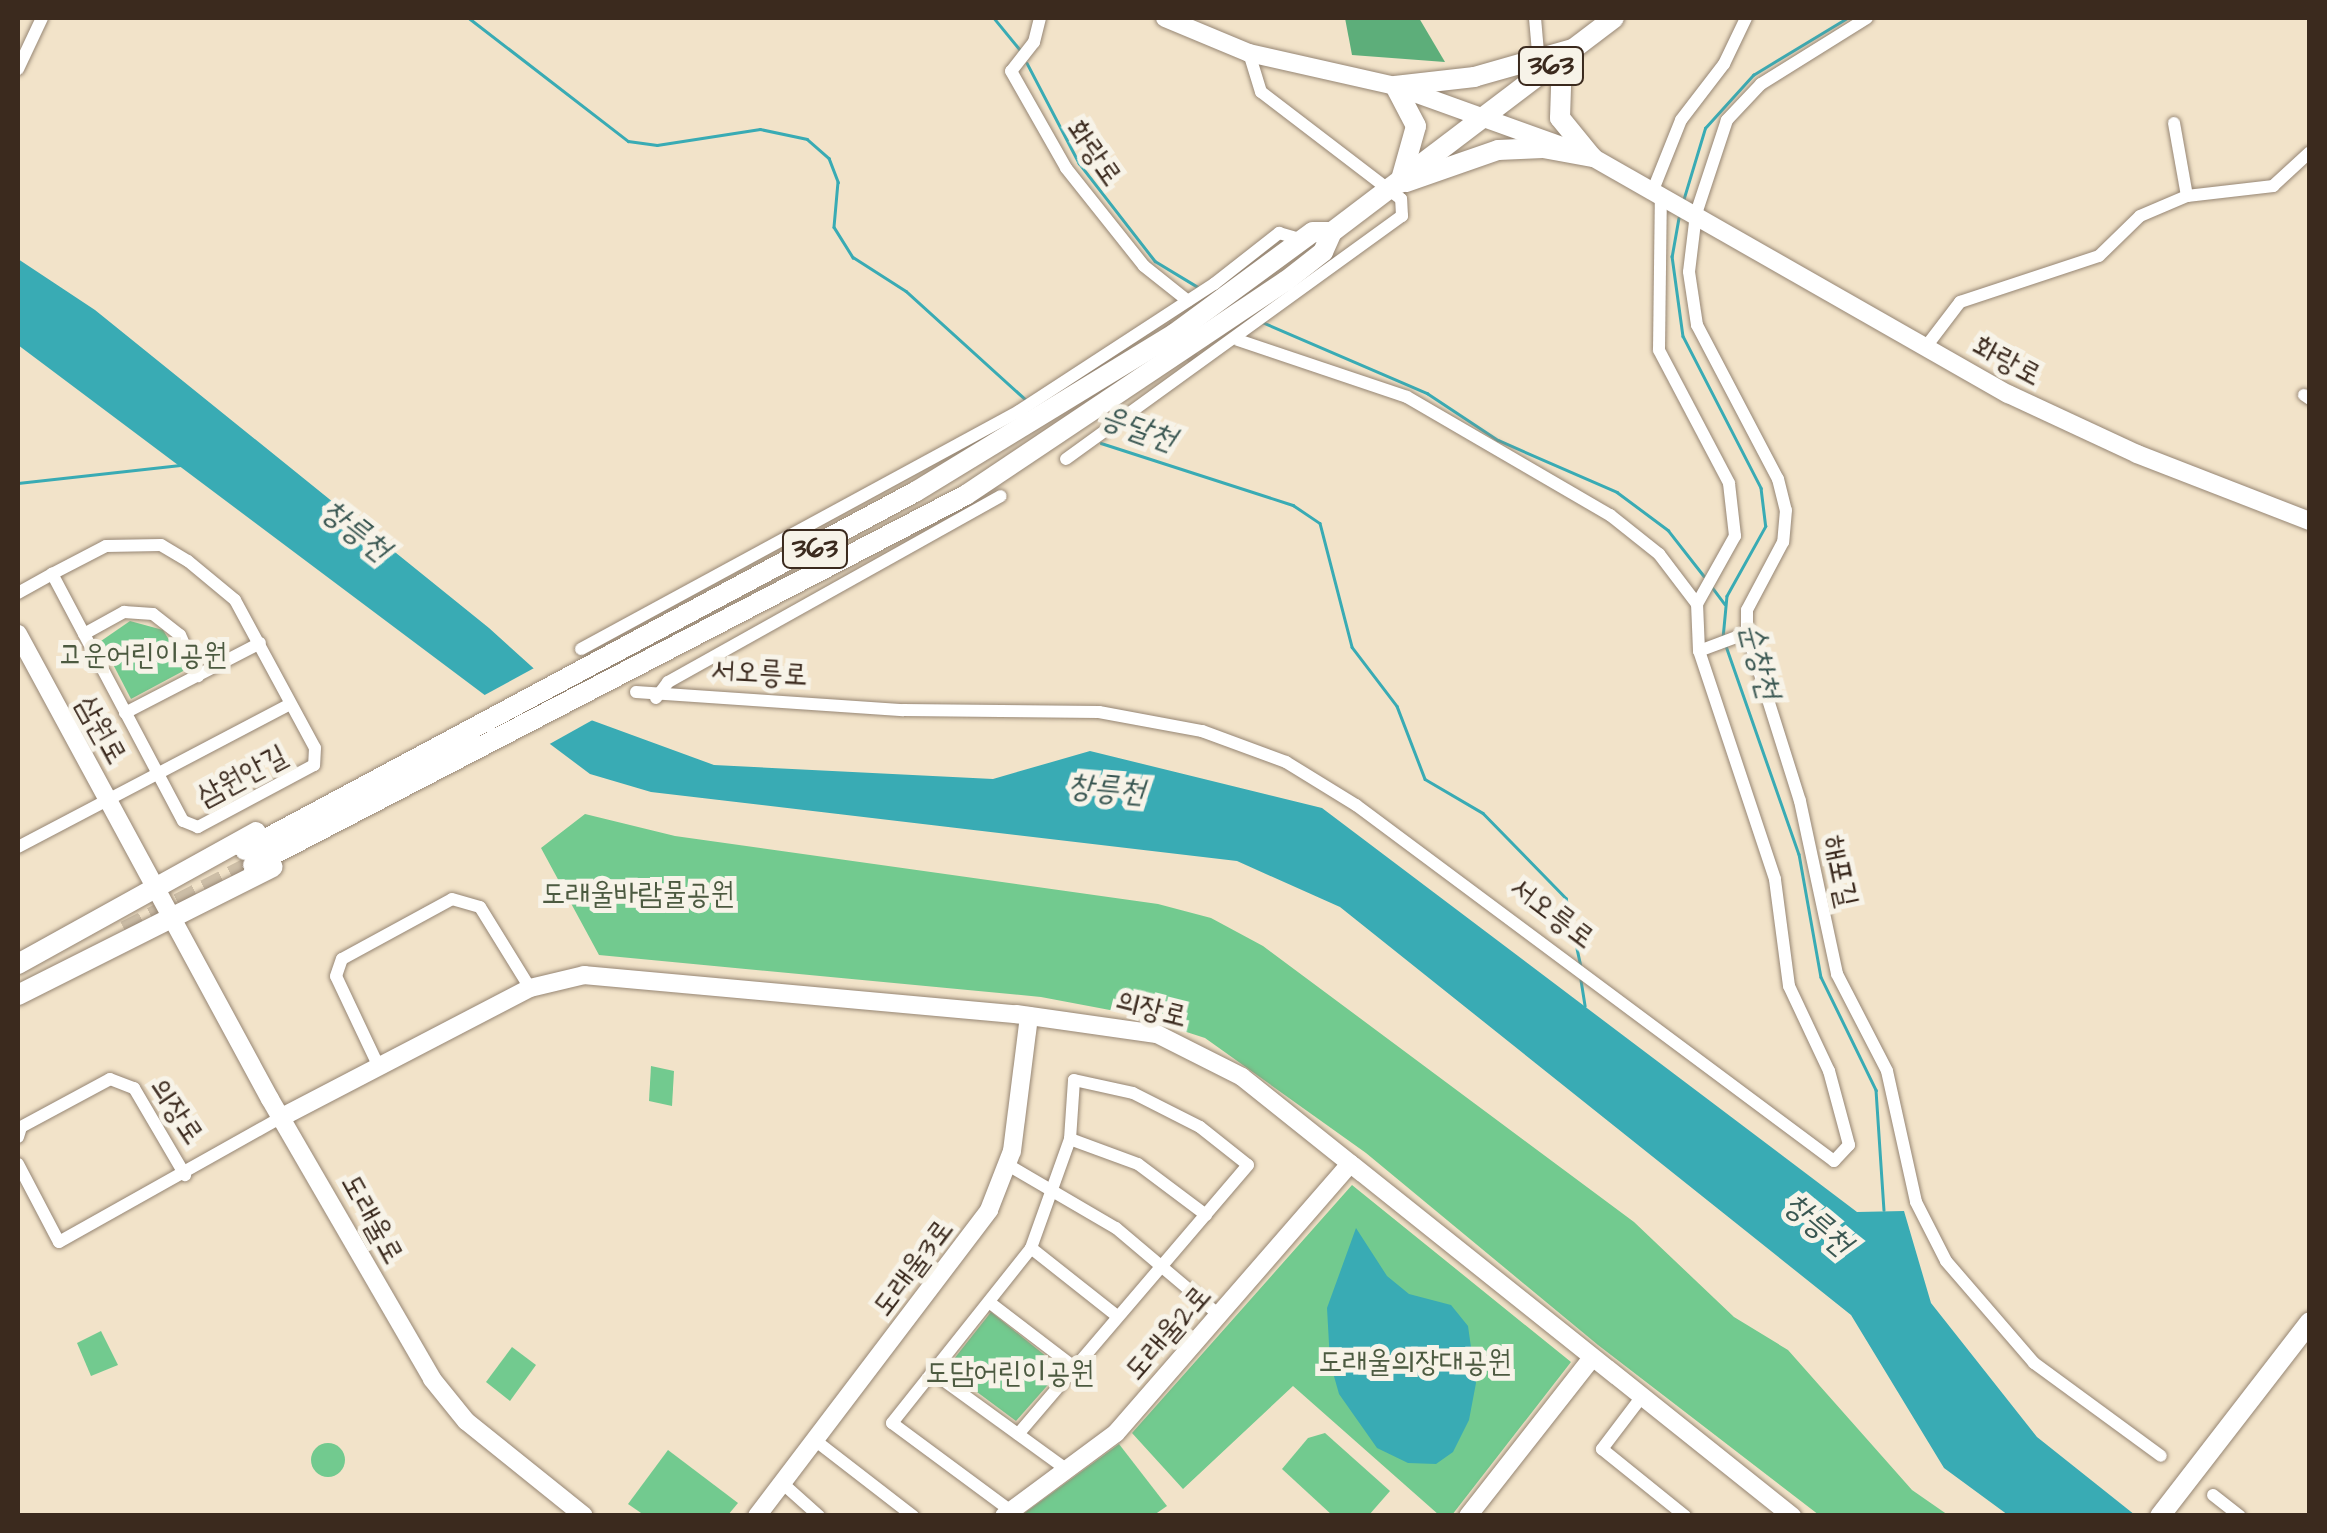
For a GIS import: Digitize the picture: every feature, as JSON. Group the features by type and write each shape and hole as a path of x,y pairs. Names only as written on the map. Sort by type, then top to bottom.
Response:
{"main road":[{"name":"363","path":"1244,297 1304,240 1332,232 1395,187 1614,18"},
{"path":"1395,187 1416,126 1395,86 1474,77 1538,54 1568,54 1560,118 1592,157"},
{"path":"1395,187 1498,150 1544,148 1592,157"},
{"name":"363","path":"1033,409 1066,403 1213,313 1324,252 1332,232"},
{"name":"서오릉로","path":"596,678 966,495 1083,418 1213,313"},
{"name":"서오릉로","path":"596,678 1033,409"},
{"name":"363","path":"249,857 596,678"},
{"path":"18,964 163,904 373,817 460,769 472,742 438,736 163,904 18,995"},
{"path":"2160,1516 2310,1322"}],"street":[{"path":"18,69 42,18"},
{"name":"화랑로","path":"1040,18 1034,42 1011,70 1066,168 1144,266 1213,313"},
{"name":"화랑로","path":"1165,18 1249,52 1395,86 1488,116 1592,157 1925,348 2137,454 2310,520"},
{"path":"1535,18 1538,54"},
{"path":"581,649 1033,409 1163,322 1213,313 1407,397 1610,516 1659,554 1698,601 1735,536 1728,483 1659,350 1681,120 1724,64 1746,18"},
{"path":"1704,650 1743,635 1747,610 1782,542 1786,510 1778,478 1697,324 1674,201 1727,120 1761,84 1868,18"},
{"path":"1213,313 1249,329 1397,224 1405,210 1395,187 1261,92 1249,52"},
{"path":"2174,123 2187,196"},
{"path":"1925,348 1960,302 2099,256 2140,216 2187,196 2273,186 2310,152"},
{"path":"1066,459 1113,430 1197,364 1213,313 1214,284 1278,234 1304,240"},
{"path":"656,698 668,682 1001,496"},
{"name":"삼원안길","path":"18,593 52,574 106,546 161,546 214,577 260,642 315,748 314,766 198,828 183,821 52,574"},
{"name":"서오릉로","path":"636,692 656,698 1098,712 1202,731 1286,762 1356,805 1834,1161 1849,1144 1829,1071 1789,986 1775,879 1704,650 1698,601"},
{"path":"84,634 124,612 153,614 180,635 198,676"},
{"name":"삼원로","path":"18,634 163,904"},
{"name":"해포길","path":"1743,635 1800,801 1837,974 1888,1070 1916,1202 1946,1261 2034,1363 2162,1456"},
{"path":"125,713 260,642"},
{"name":"삼원안길","path":"109,799 155,771 290,704"},
{"name":"삼원로","path":"18,847 109,799"},
{"path":"378,1066 336,976 342,959 452,899 480,908 530,988"},
{"name":"도래울로","path":"163,904 445,1400 584,1516"},
{"name":"의장로","path":"18,1164 59,1242 282,1117 530,988 584,976 622,976 1129,1028 1197,1050 1242,1077 1640,1399 1792,1516"},
{"name":"도래울3로","path":"757,1516 976,1232 1008,1165 1029,1016"},
{"name":"의장로","path":"18,1137 21,1127 110,1078 134,1088 185,1174"},
{"path":"1007,1513 892,1423 1031,1248 1070,1139 1074,1080 1133,1093 1178,1114 1248,1165 1018,1434"},
{"path":"1070,1139 1138,1164 1206,1215"},
{"name":"도래울2로","path":"1007,1513 1116,1433 1350,1164"},
{"path":"1008,1165 1055,1188 1163,1267 1220,1316"},
{"path":"1031,1248 1117,1316"},
{"path":"989,1302 1074,1367"},
{"path":"1468,1516 1592,1358"},
{"path":"932,1372 1066,1469"},
{"path":"1640,1399 1602,1450 1685,1516"},
{"path":"816,1440 912,1516"},
{"path":"782,1482 819,1516"},
{"path":"2213,1495 2240,1516"}],"green space":[{"path":"1345,18 1419,18 1445,62 1352,55"},
{"name":"고운어린이공원","path":"130,621 163,630 187,669 131,699 101,641"},
{"name":"도래울바람물공원","path":"585,814 675,836 1158,904 1211,918 1263,946 1634,1222 1734,1317 1788,1350 1912,1490 1948,1515 1819,1515 1598,1345 1366,1153 1205,1038 1131,1014 1041,997 599,955 541,848"},
{"path":"651,1066 674,1071 672,1106 649,1101"},
{"name":"도래울의장대공원","path":"1352,1185 1571,1362 1452,1515 1439,1515 1293,1386 1183,1489 1132,1433"},
{"name":"도담어린이공원","path":"991,1312 1062,1369 1016,1421 946,1369"},
{"path":"101,1331 118,1365 91,1376 77,1343"},
{"path":"512,1347 536,1365 510,1401 486,1382"},
{"path":"1325,1433 1390,1491 1369,1515 1332,1515 1282,1469 1308,1438"},
{"path":"328,1443 340,1448 345,1460 340,1472 328,1477 316,1472 311,1460 316,1448"},
{"path":"1119,1444 1167,1506 1154,1515 1022,1515"},
{"path":"668,1450 738,1503 728,1515 644,1515 628,1504"}],"water":[{"name":"창릉천","path":"18,259 95,310 489,628 591,720 714,765 993,779 1090,751 1322,808 1857,1212 1904,1211 1931,1303 2037,1437 2135,1515 2008,1515 1944,1468 1851,1315 1340,907 1237,861 651,792 590,774 18,345"},
{"path":"1356,1228 1387,1276 1409,1294 1451,1305 1468,1326 1476,1383 1469,1420 1453,1452 1436,1464 1408,1463 1377,1448 1339,1394 1330,1362 1327,1308"}],"pier":[{"path":"536,667 598,717 546,746 481,697"}],"waterway":[{"name":"응달천","path":"469,18 628,141 657,145 760,129 807,139 829,158 838,182 834,227 853,257 906,291 1025,399"},
{"path":"994,18 1021,51"},
{"name":"순창천","path":"1683,201 1705,128 1753,75 1847,18"},
{"path":"1027,63 1079,163 1155,261 1198,287"},
{"name":"순창천","path":"1679,218 1672,256 1683,336 1761,488 1766,526 1727,596 1723,638"},
{"path":"1262,322 1427,393 1498,440 1617,492 1668,530 1704,576"},
{"name":"응달천","path":"1101,443 1293,505 1320,523 1352,647 1397,706 1425,779 1483,813 1566,898 1581,967"},
{"path":"18,483 180,465"},
{"path":"1712,587 1725,604"},
{"name":"순창천","path":"1726,646 1799,854 1821,977 1876,1090 1884,1210"},
{"name":"응달천","path":"1581,980 1585,1006"}],"tunnel":[{"path":"1166,325 1195,361"},
{"path":"125,931 253,865"}]}
